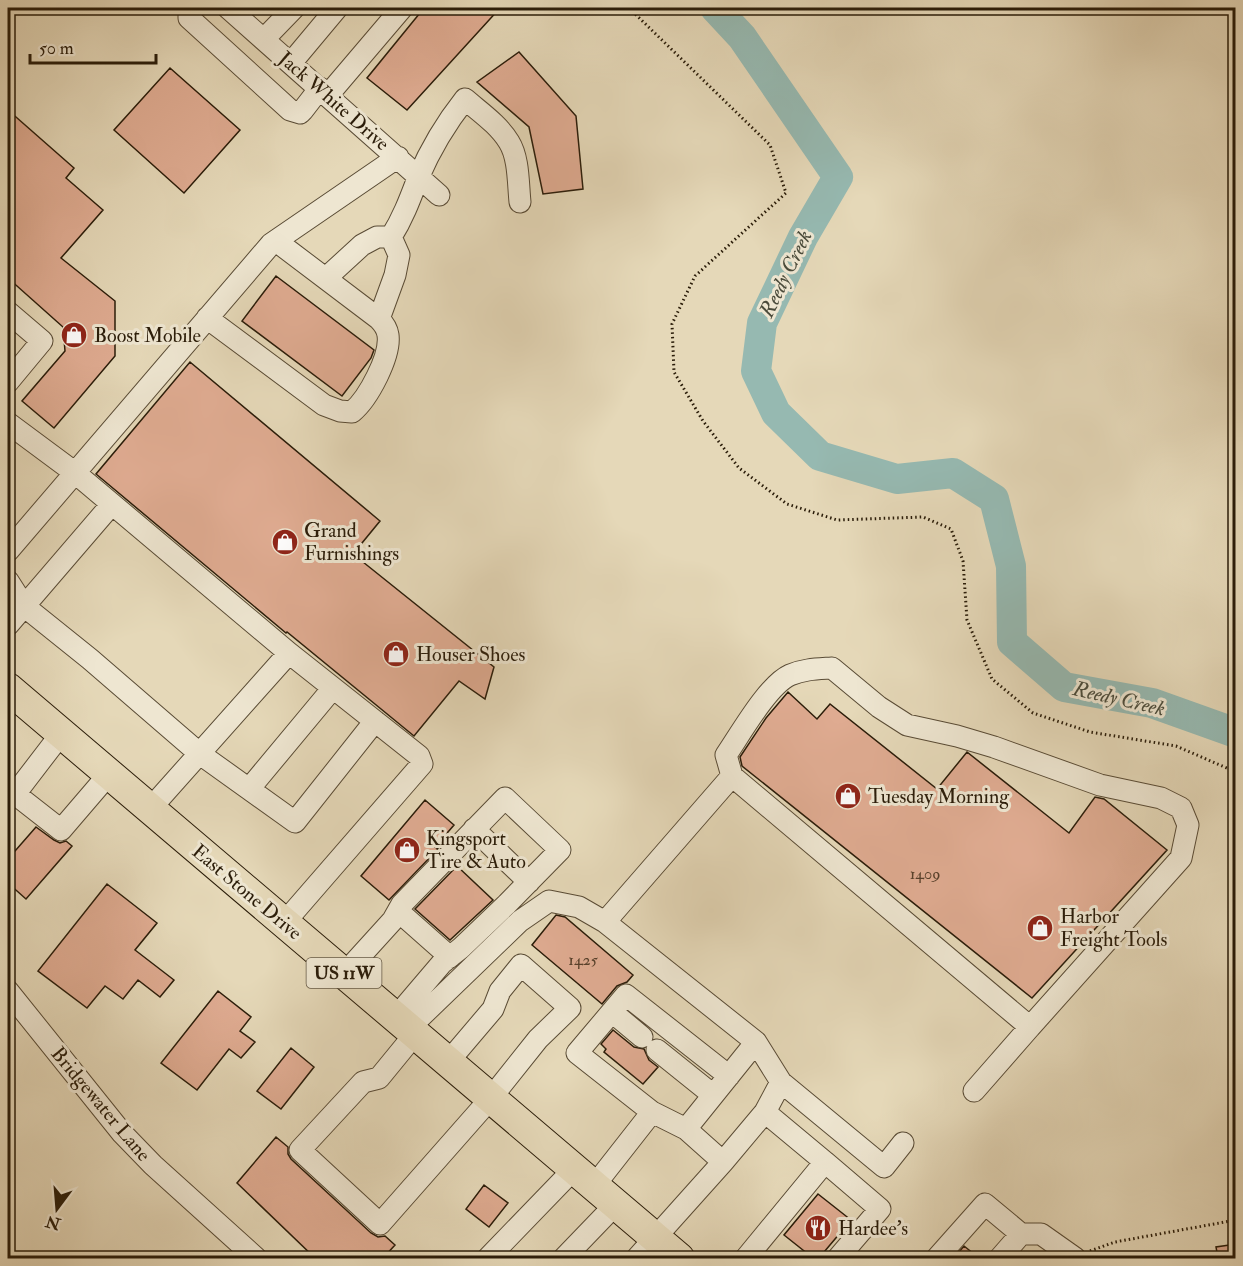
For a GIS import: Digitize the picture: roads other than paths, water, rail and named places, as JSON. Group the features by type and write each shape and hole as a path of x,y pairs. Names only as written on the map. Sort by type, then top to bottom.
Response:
{"highway":[{"name":"East Stone Drive","path":"8,688 594,1186 646,1248 679,1258"}],"street":[{"path":"193,8 189,13 189,18 290,110 300,113 324,92 402,8"},
{"name":"Jack White Drive","path":"228,8 439,195"},
{"path":"264,39 294,8"},
{"path":"291,63 337,8"},
{"path":"391,237 401,221 438,136 465,99 500,130 510,143 515,160 520,202"},
{"path":"8,550 271,244 398,157"},
{"path":"326,278 362,245 377,237 391,237"},
{"path":"380,318 395,275 399,255 391,237"},
{"path":"207,318 324,405 340,411 352,412 361,405 381,368 387,351 389,338 387,328 380,318 276,241"},
{"path":"8,312 42,341 8,382"},
{"path":"8,423 74,472 289,653 419,756 422,764 284,922"},
{"path":"8,625 112,504"},
{"path":"8,581 24,606 90,659 200,754 295,822 375,721"},
{"path":"150,808 289,653"},
{"path":"974,1091 1181,858 1188,825 1181,808 1161,798 1100,785 994,747 907,725 879,707 832,668 808,669 788,676 769,693 726,755 732,776 1030,1027"},
{"path":"249,789 333,688"},
{"path":"62,734 11,800 61,830 108,774"},
{"path":"605,922 732,776"},
{"path":"344,974 393,920 402,904 505,798 560,849 529,882 442,963 378,1077 363,1082 300,1150 380,1224 490,1098 538,1039 570,1008 521,965 500,992 493,1009 448,1062"},
{"path":"474,830 529,882"},
{"path":"406,1027 520,921 549,901 579,907 605,922 756,1042 781,1082 884,1167 903,1143"},
{"path":"398,911 450,957"},
{"name":"Bridgewater Lane","path":"8,991 122,1133 153,1165 256,1258"},
{"path":"723,1162 686,1129 652,1112 577,1053 626,995 729,1076"},
{"path":"612,1012 713,1095"},
{"path":"686,1129 756,1042"},
{"path":"646,1248 765,1112 781,1082"},
{"path":"564,1258 594,1186 652,1112"},
{"path":"765,1112 880,1209 838,1258"},
{"path":"746,1258 825,1162"},
{"path":"488,1258 594,1186"},
{"path":"937,1258 984,1204 1021,1234 1041,1234 1072,1258"},
{"path":"1000,1258 1021,1234"}],"waterway":[{"name":"Reedy Creek","path":"715,8 742,37 838,177 803,237 762,323 756,371 776,413 820,456 897,479 953,473 994,499 1011,566 1012,642 1064,687 1152,703 1236,733"}],"place":[{"name":"Boost Mobile","path":"74,335"},
{"name":"Grand Furnishings","path":"285,542"},
{"name":"Houser Shoes","path":"396,654"},
{"name":"Tuesday Morning","path":"848,796"},
{"name":"Kingsport Tire & Auto","path":"407,850"},
{"name":"Harbor Freight Tools","path":"1040,928"},
{"name":"Hardee's","path":"818,1228"}]}
